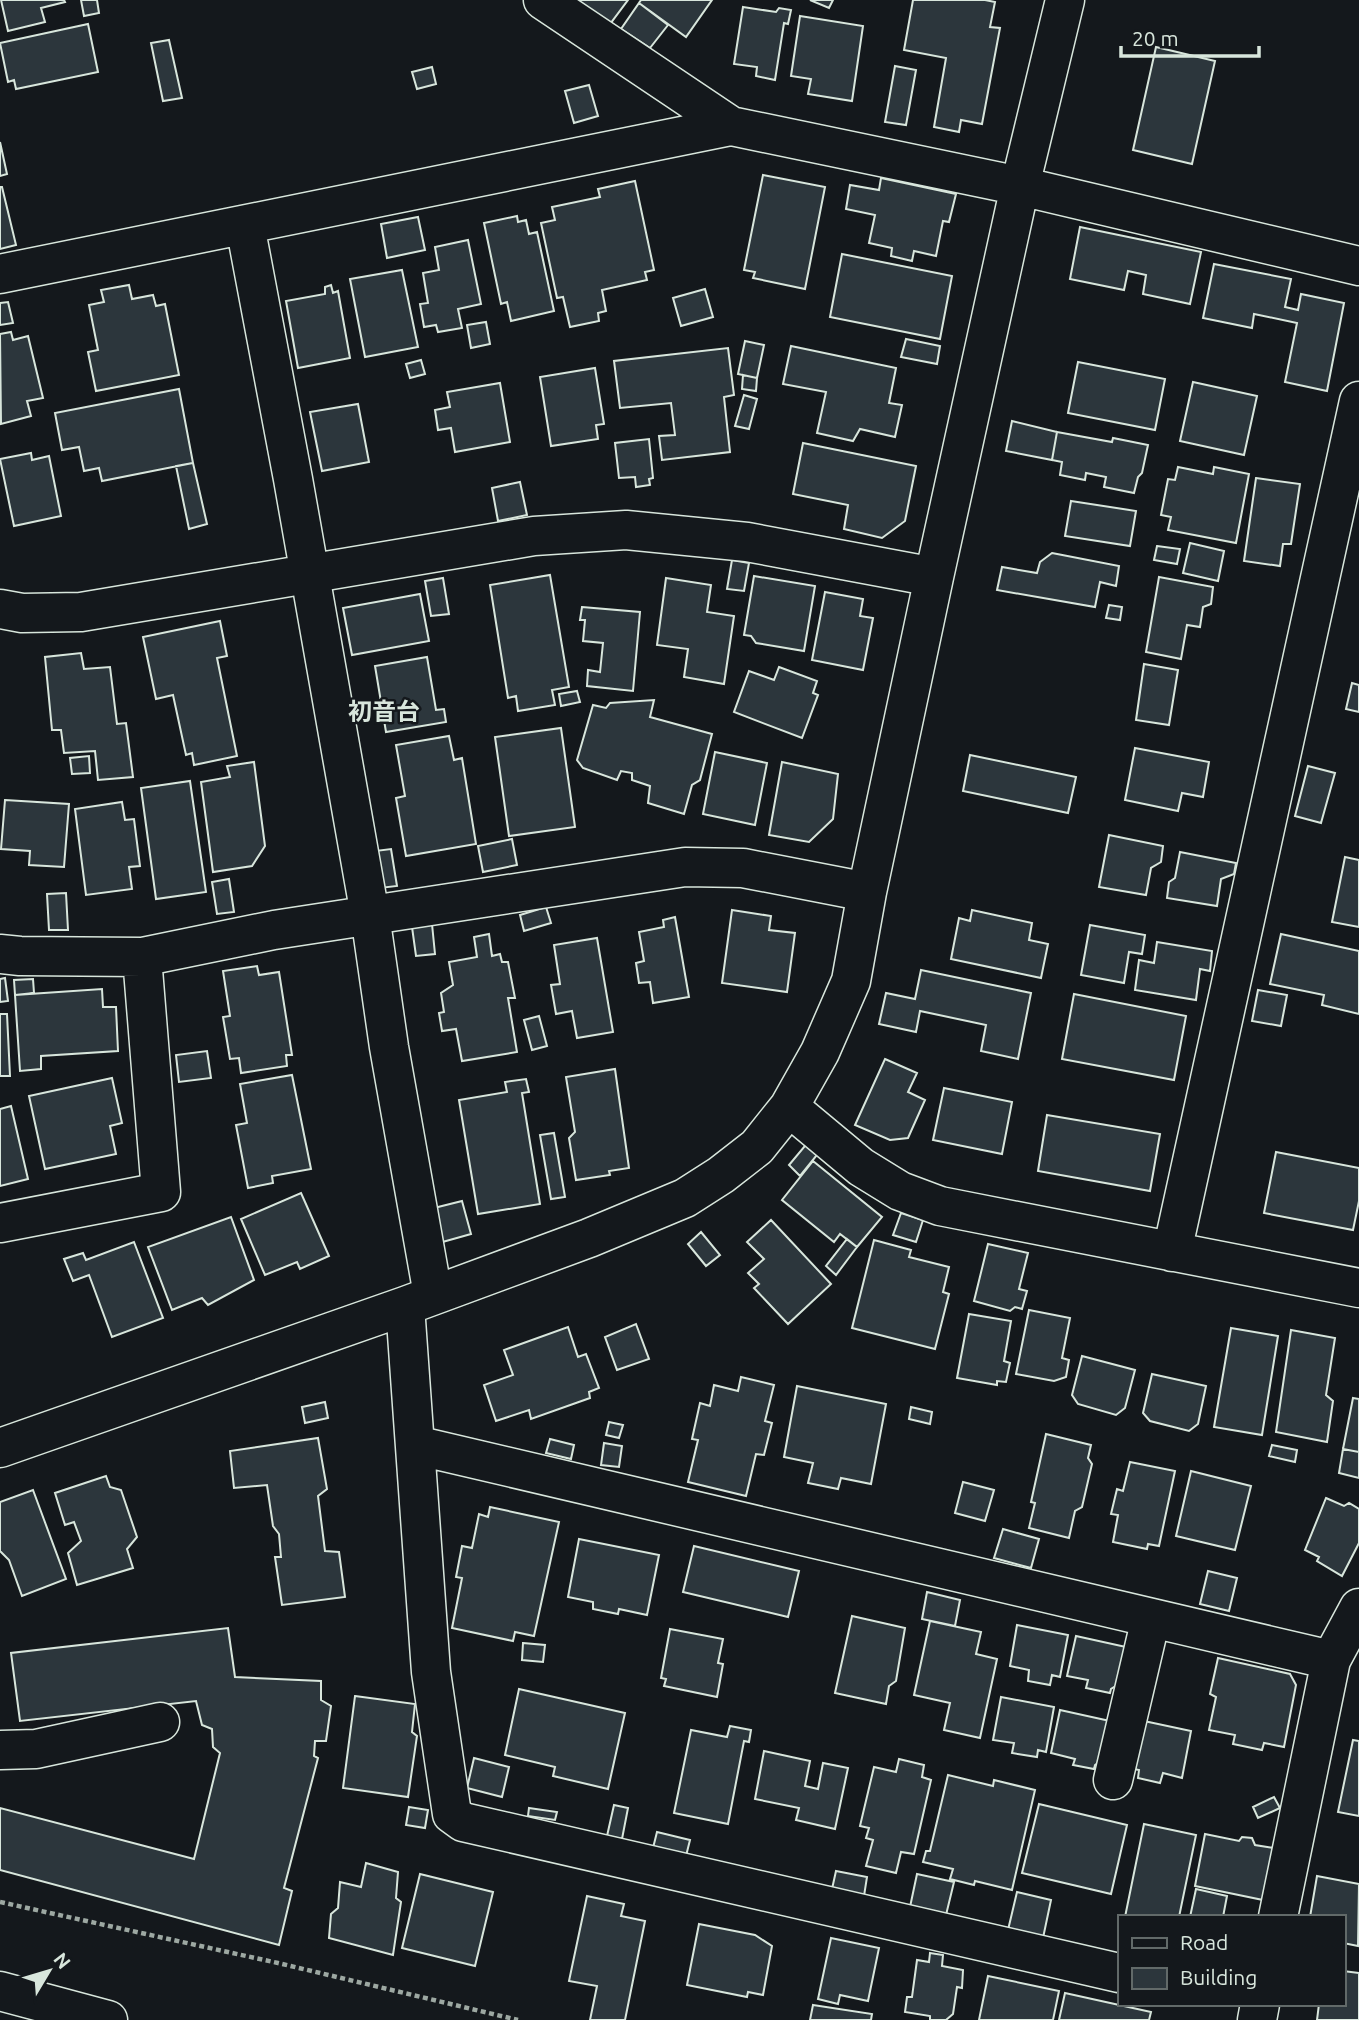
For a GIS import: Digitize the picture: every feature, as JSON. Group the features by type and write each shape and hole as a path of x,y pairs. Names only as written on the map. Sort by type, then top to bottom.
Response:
{"main road":[{"path":"543,0 731,126 1020,186 1359,266"},
{"path":"0,1448 589,1238 685,1198 757,1147 789,1107 820,1052 851,981 867,892 934,577 1020,186 1065,0"},
{"path":"0,274 731,126"},
{"path":"244,225 370,915 417,1211 419,1300 415,1445 431,1672 452,1814 463,1822 1118,1973"},
{"path":"1171,1252 1359,401"},
{"path":"0,609 22,613 81,611 534,536 626,530 747,542 934,577"},
{"path":"0,954 142,957 274,930 685,867 743,868 867,892"},
{"path":"0,1223 161,1192 142,957"},
{"path":"789,1107 861,1167 900,1191 940,1206 1359,1288"},
{"path":"415,1445 1331,1660"},
{"path":"1278,1915 1331,1660 1359,1608"},
{"path":"1113,1780 1151,1618"},
{"path":"0,1750 36,1749 160,1723"},
{"path":"0,1991 108,2020"}],"path":[{"path":"0,1902 278,1963 518,2020"}],"building":[{"path":"1,0 65,2 41,8 45,22 8,31"},
{"path":"81,0 97,0 99,13 84,16"},
{"path":"577,0 628,0 610,24"},
{"path":"641,0 712,0 686,37 639,3"},
{"path":"810,0 833,0 829,8"},
{"path":"913,0 995,2 990,27 1000,28 982,124 961,120 959,132 934,127 946,58 904,50"},
{"path":"639,3 668,25 650,48 621,29"},
{"path":"743,7 776,12 779,8 791,10 788,24 784,23 775,80 756,76 757,67 734,64"},
{"path":"800,16 863,26 852,101 808,94 811,79 791,76"},
{"path":"88,24 98,72 16,89 14,80 8,82 0,43"},
{"path":"169,40 182,98 163,101 151,43"},
{"path":"1156,47 1215,61 1192,164 1133,150"},
{"path":"895,66 916,70 906,125 885,122"},
{"path":"432,67 436,84 417,89 412,72"},
{"path":"589,85 598,116 574,123 565,91"},
{"path":"0,142 7,174 0,176"},
{"path":"763,175 825,187 805,289 753,278 755,272 744,270"},
{"path":"881,178 956,194 949,222 943,221 936,256 914,251 912,261 891,256 892,248 869,243 875,215 846,209 850,185 879,190"},
{"path":"635,181 654,270 645,272 647,280 602,290 606,311 598,313 599,321 570,327 563,297 557,298 541,223 555,220 552,207 600,197 598,189"},
{"path":"0,187 16,245 0,249"},
{"path":"517,216 518,222 526,220 529,234 537,232 554,311 511,321 507,302 501,304 484,223"},
{"path":"418,217 425,250 387,258 381,224"},
{"path":"1080,227 1201,252 1190,304 1143,294 1146,275 1128,271 1124,290 1070,279"},
{"path":"468,240 481,304 458,309 462,328 438,332 436,325 424,327 420,304 428,303 423,273 439,270 435,247"},
{"path":"842,254 952,276 940,339 830,317"},
{"path":"1214,264 1291,279 1285,307 1298,310 1301,294 1344,303 1327,391 1285,382 1297,323 1254,314 1252,328 1203,318"},
{"path":"402,270 418,347 365,357 350,279"},
{"path":"129,285 132,299 153,295 156,306 165,304 179,375 96,391 88,352 98,350 89,305 104,302 101,290"},
{"path":"331,285 333,293 338,291 350,358 298,368 286,301 325,294 325,287"},
{"path":"705,289 713,317 681,326 673,298"},
{"path":"8,302 13,323 0,325 0,303"},
{"path":"486,322 490,344 471,348 467,325"},
{"path":"11,332 13,340 28,336 43,398 27,401 31,416 1,424 0,334"},
{"path":"906,339 940,346 937,364 901,357"},
{"path":"745,341 764,345 757,378 738,374"},
{"path":"791,346 896,368 889,403 902,405 895,437 860,429 853,441 817,433 826,392 783,384"},
{"path":"728,348 734,395 724,397 730,452 662,460 659,436 675,435 671,403 620,408 614,361"},
{"path":"421,360 425,374 410,378 406,364"},
{"path":"1078,362 1165,379 1155,430 1068,413"},
{"path":"595,368 604,424 596,425 598,439 551,446 540,377"},
{"path":"743,375 757,378 756,391 742,389"},
{"path":"1193,382 1257,396 1244,455 1180,441"},
{"path":"500,383 510,442 455,452 451,428 438,430 435,410 450,407 447,392"},
{"path":"179,389 193,463 102,481 99,468 84,471 79,447 62,450 55,413"},
{"path":"744,395 757,399 749,429 735,426"},
{"path":"358,404 369,462 322,471 310,412"},
{"path":"1012,421 1057,432 1052,460 1006,451"},
{"path":"1057,432 1112,442 1113,438 1148,445 1134,493 1104,487 1106,477 1086,473 1085,480 1060,475 1062,462 1052,460"},
{"path":"649,439 653,478 649,479 650,485 636,487 635,477 619,478 615,443"},
{"path":"803,443 916,466 905,521 882,538 844,529 848,505 793,494"},
{"path":"31,453 32,460 49,456 61,516 14,526 0,459"},
{"path":"193,463 207,524 189,529 176,466"},
{"path":"1178,467 1213,474 1214,467 1249,474 1236,543 1168,530 1171,517 1161,515 1168,479 1175,480"},
{"path":"1256,478 1300,484 1291,544 1283,544 1280,566 1244,561"},
{"path":"520,482 527,515 498,521 492,488"},
{"path":"1071,501 1136,511 1130,546 1065,536"},
{"path":"1190,543 1224,551 1218,581 1183,573"},
{"path":"1157,546 1180,549 1177,564 1154,560"},
{"path":"1052,553 1119,566 1116,586 1100,582 1095,607 997,590 1002,567 1037,573 1040,562"},
{"path":"732,560 749,563 744,591 727,589"},
{"path":"550,575 569,687 552,690 555,705 518,711 516,696 508,698 490,585"},
{"path":"754,576 815,586 804,651 756,643 751,636 744,635"},
{"path":"1159,577 1213,587 1211,604 1203,607 1200,627 1187,625 1181,659 1146,652"},
{"path":"443,578 449,614 431,616 425,581"},
{"path":"666,578 711,585 707,612 734,616 724,684 684,677 688,649 657,645"},
{"path":"825,592 863,599 860,616 873,618 863,670 812,660"},
{"path":"420,594 429,641 352,655 343,608"},
{"path":"1109,605 1122,607 1120,620 1106,618"},
{"path":"582,607 640,612 633,691 587,686 588,670 600,672 603,643 583,641 585,620 580,620"},
{"path":"220,621 227,656 217,658 237,756 194,765 192,753 186,755 173,695 156,699 143,637"},
{"path":"81,653 84,669 110,667 117,724 126,723 133,777 98,780 95,751 64,753 61,730 52,730 45,657"},
{"path":"427,657 436,710 444,709 446,722 386,732 375,666"},
{"path":"1144,664 1178,670 1169,725 1136,720"},
{"path":"779,667 817,681 813,693 818,695 802,738 734,712 749,671 774,680"},
{"path":"1352,683 1359,685 1359,712 1346,709"},
{"path":"577,691 580,702 561,706 559,694"},
{"path":"654,700 650,717 712,734 700,780 692,785 684,814 648,803 650,786 632,780 632,773 621,771 617,780 583,768 577,760 593,705 606,708 610,703"},
{"path":"561,728 575,827 509,836 495,737"},
{"path":"449,736 454,760 462,758 476,844 406,856 396,798 405,796 396,745"},
{"path":"1135,748 1209,762 1203,797 1182,793 1178,811 1125,800"},
{"path":"715,752 767,763 755,825 703,814"},
{"path":"970,755 1076,777 1068,813 963,791"},
{"path":"89,756 90,773 72,774 70,758"},
{"path":"254,762 265,846 252,866 213,872 201,782 230,777 227,766"},
{"path":"782,762 838,774 833,819 809,842 769,835"},
{"path":"1308,766 1335,773 1321,823 1295,816"},
{"path":"190,781 206,892 156,899 141,788"},
{"path":"5,800 69,804 64,867 29,865 30,851 1,849"},
{"path":"122,802 125,820 134,819 140,866 129,867 132,889 86,895 75,809"},
{"path":"1109,835 1163,846 1161,862 1151,868 1146,895 1099,887"},
{"path":"512,839 517,865 483,872 478,846"},
{"path":"391,849 397,886 380,888 375,851"},
{"path":"1180,852 1236,863 1234,874 1221,879 1217,906 1167,898 1169,882 1175,878"},
{"path":"1345,857 1359,860 1359,927 1332,922"},
{"path":"229,879 234,912 217,914 212,882"},
{"path":"66,893 68,930 49,930 47,894"},
{"path":"546,907 551,923 524,931 520,915"},
{"path":"732,910 771,916 769,930 795,933 787,992 722,983"},
{"path":"972,910 1032,923 1029,940 1048,944 1041,978 951,959 959,918 970,921"},
{"path":"675,917 689,997 653,1003 650,982 639,983 636,963 644,961 639,932 664,927 663,920"},
{"path":"432,924 435,954 416,956 412,927"},
{"path":"1090,925 1145,935 1142,954 1129,952 1124,983 1081,975"},
{"path":"489,934 492,956 500,954 502,962 508,962 515,998 508,998 517,1052 462,1061 456,1029 442,1031 439,1013 444,1012 441,993 453,985 449,962 477,957 474,937"},
{"path":"1281,934 1359,951 1359,1014 1322,1005 1324,995 1270,984"},
{"path":"597,938 613,1032 577,1038 572,1011 556,1014 551,985 560,984 554,945"},
{"path":"1157,942 1212,951 1210,971 1200,969 1196,1000 1135,990 1139,960 1154,963"},
{"path":"257,966 259,975 279,972 292,1055 286,1055 287,1066 241,1073 239,1058 230,1059 223,1017 230,1016 223,971"},
{"path":"921,970 1031,993 1018,1059 981,1051 986,1025 920,1011 916,1032 879,1024 886,993 915,999"},
{"path":"5,978 8,1001 0,1002 0,979"},
{"path":"33,979 34,993 15,995 14,980"},
{"path":"102,989 103,1007 116,1007 118,1051 41,1056 41,1069 20,1071 15,995"},
{"path":"1258,990 1287,995 1281,1026 1252,1021"},
{"path":"1074,994 1186,1016 1174,1080 1062,1059"},
{"path":"0,1014 7,1014 10,1076 0,1076"},
{"path":"539,1016 547,1046 532,1050 524,1020"},
{"path":"207,1051 211,1078 179,1082 176,1055"},
{"path":"885,1059 917,1073 908,1092 925,1100 908,1138 890,1140 855,1125"},
{"path":"615,1069 629,1168 609,1171 610,1175 576,1180 569,1138 575,1132 566,1077"},
{"path":"292,1075 311,1169 272,1176 273,1183 248,1188 236,1125 247,1123 240,1084"},
{"path":"112,1078 122,1123 110,1126 116,1154 45,1169 29,1096"},
{"path":"526,1079 529,1092 522,1093 540,1204 478,1214 459,1100 507,1092 505,1082"},
{"path":"944,1088 1012,1102 1002,1154 933,1140"},
{"path":"11,1106 28,1179 0,1186 0,1109"},
{"path":"1047,1115 1160,1134 1150,1191 1038,1171"},
{"path":"554,1133 565,1197 551,1199 540,1135"},
{"path":"809,1141 821,1150 800,1176 789,1165"},
{"path":"1276,1152 1359,1168 1359,1201 1353,1230 1264,1213"},
{"path":"813,1161 882,1217 857,1247 840,1234 834,1242 782,1200"},
{"path":"301,1193 329,1256 300,1269 297,1262 265,1275 241,1219"},
{"path":"462,1201 471,1234 439,1243 430,1209"},
{"path":"901,1213 923,1220 916,1242 893,1235"},
{"path":"231,1217 254,1280 208,1305 202,1298 172,1310 148,1247"},
{"path":"771,1220 831,1284 788,1324 754,1288 759,1284 748,1273 764,1259 747,1242"},
{"path":"701,1232 720,1255 706,1266 688,1244"},
{"path":"847,1239 857,1247 836,1275 826,1266"},
{"path":"874,1240 911,1250 909,1257 949,1267 943,1292 949,1294 935,1349 852,1328"},
{"path":"134,1242 163,1318 112,1337 89,1275 73,1281 64,1259 83,1253 86,1260"},
{"path":"988,1244 1028,1253 1019,1289 1027,1291 1022,1309 1015,1307 1010,1311 974,1301"},
{"path":"1029,1310 1070,1318 1062,1358 1069,1360 1066,1377 1054,1381 1016,1374"},
{"path":"969,1314 1011,1321 1004,1361 1010,1363 1006,1382 997,1381 997,1385 957,1378"},
{"path":"636,1324 649,1359 617,1370 605,1337"},
{"path":"568,1327 578,1357 586,1354 599,1388 589,1392 590,1398 531,1419 529,1410 496,1421 484,1385 513,1375 504,1350"},
{"path":"1231,1328 1278,1336 1262,1435 1214,1427"},
{"path":"1291,1330 1335,1338 1326,1395 1333,1401 1327,1442 1276,1432"},
{"path":"1082,1356 1135,1370 1125,1408 1116,1415 1078,1404 1072,1395"},
{"path":"1152,1374 1206,1386 1198,1424 1189,1431 1150,1421 1143,1413"},
{"path":"741,1377 774,1385 765,1421 772,1423 764,1455 756,1454 746,1496 688,1482 698,1440 692,1439 700,1403 710,1406 714,1385 738,1391"},
{"path":"797,1386 886,1404 871,1484 841,1478 838,1489 808,1483 813,1463 784,1457"},
{"path":"1353,1398 1359,1399 1359,1452 1343,1449"},
{"path":"325,1402 328,1418 305,1423 302,1407"},
{"path":"911,1407 932,1412 930,1424 909,1419"},
{"path":"609,1422 623,1425 619,1438 606,1435"},
{"path":"1046,1434 1091,1445 1088,1458 1092,1464 1082,1507 1075,1511 1069,1538 1029,1528 1035,1503 1031,1502"},
{"path":"318,1438 327,1489 318,1496 325,1551 339,1552 345,1597 282,1605 275,1557 281,1557 279,1534 273,1526 267,1485 234,1488 230,1451"},
{"path":"550,1439 574,1445 571,1459 546,1453"},
{"path":"604,1443 622,1446 619,1467 601,1465"},
{"path":"1272,1445 1297,1450 1295,1462 1269,1456"},
{"path":"1343,1449 1359,1452 1359,1478 1339,1473"},
{"path":"1130,1462 1175,1471 1159,1546 1148,1544 1147,1549 1113,1542 1118,1515 1111,1514 1117,1489 1123,1491"},
{"path":"1191,1471 1251,1486 1235,1550 1176,1536"},
{"path":"106,1476 110,1487 121,1490 137,1537 127,1549 133,1568 77,1585 68,1553 81,1541 74,1522 65,1525 55,1493"},
{"path":"963,1482 994,1490 985,1521 955,1513"},
{"path":"33,1490 66,1579 22,1596 9,1560 0,1551 0,1502"},
{"path":"1326,1498 1344,1506 1349,1503 1359,1509 1359,1543 1342,1576 1317,1561 1319,1557 1305,1550"},
{"path":"490,1507 559,1522 534,1636 515,1632 513,1641 452,1628 462,1578 456,1577 462,1546 472,1548 479,1514 488,1517"},
{"path":"1003,1529 1039,1539 1031,1568 994,1558"},
{"path":"579,1539 659,1555 647,1615 619,1609 618,1614 593,1609 593,1602 568,1597"},
{"path":"694,1546 799,1571 788,1617 683,1592"},
{"path":"1208,1571 1237,1578 1229,1611 1200,1604"},
{"path":"927,1592 960,1600 955,1626 922,1619"},
{"path":"852,1616 905,1628 896,1681 889,1686 886,1704 835,1693"},
{"path":"930,1621 981,1632 976,1654 997,1659 980,1738 944,1730 950,1703 914,1695"},
{"path":"1017,1625 1068,1635 1060,1677 1052,1675 1050,1685 1028,1681 1029,1670 1010,1666"},
{"path":"228,1628 235,1677 321,1681 321,1700 331,1706 326,1741 315,1741 314,1756 318,1758 284,1888 292,1891 279,1945 0,1870 0,1808 194,1859 220,1753 213,1747 212,1729 202,1725 196,1701 20,1721 11,1653"},
{"path":"670,1629 723,1639 718,1663 723,1664 717,1697 664,1686 666,1679 661,1678"},
{"path":"1076,1636 1126,1647 1119,1684 1111,1689 1110,1693 1086,1688 1088,1680 1067,1676"},
{"path":"523,1643 545,1645 543,1662 522,1660"},
{"path":"1218,1658 1290,1674 1296,1685 1284,1747 1264,1743 1262,1750 1233,1744 1235,1735 1209,1730 1216,1697 1210,1694"},
{"path":"519,1689 625,1713 608,1789 553,1776 555,1767 505,1755"},
{"path":"355,1696 415,1704 412,1732 417,1736 408,1797 343,1788"},
{"path":"1001,1697 1054,1707 1046,1752 1038,1750 1037,1757 1012,1753 1014,1743 993,1740"},
{"path":"1060,1710 1110,1721 1102,1760 1094,1769 1073,1765 1075,1759 1051,1753"},
{"path":"1144,1721 1191,1731 1182,1778 1163,1773 1160,1783 1138,1778 1139,1770 1134,1769"},
{"path":"730,1726 751,1730 749,1742 744,1741 728,1824 674,1813 691,1730 727,1737"},
{"path":"1353,1740 1359,1741 1359,1816 1338,1812"},
{"path":"764,1751 810,1761 805,1786 818,1789 823,1763 848,1768 835,1829 796,1820 799,1808 755,1799"},
{"path":"474,1758 509,1767 502,1797 467,1788"},
{"path":"899,1759 924,1765 922,1777 931,1780 914,1854 901,1852 896,1873 866,1866 873,1840 866,1838 869,1828 860,1826 874,1767 896,1772"},
{"path":"948,1775 993,1786 994,1780 1035,1790 1012,1890 975,1881 974,1885 950,1879 953,1869 923,1862 926,1851 930,1851"},
{"path":"1274,1797 1280,1808 1258,1818 1253,1807"},
{"path":"1039,1804 1127,1825 1111,1894 1022,1873"},
{"path":"614,1805 628,1808 622,1839 607,1836"},
{"path":"409,1807 428,1810 425,1828 406,1825"},
{"path":"529,1808 557,1812 555,1820 528,1816"},
{"path":"1144,1824 1196,1835 1179,1915 1125,1915"},
{"path":"657,1832 690,1840 686,1856 653,1848"},
{"path":"1205,1834 1239,1841 1242,1837 1252,1838 1255,1845 1274,1848 1263,1900 1195,1886"},
{"path":"366,1863 398,1872 396,1898 401,1902 393,1955 329,1938 331,1914 338,1908 340,1882 361,1887"},
{"path":"836,1871 867,1877 864,1896 832,1889"},
{"path":"420,1874 493,1892 475,1966 402,1948"},
{"path":"917,1874 954,1882 946,1915 910,1907"},
{"path":"1317,1876 1359,1884 1358,1946 1345,1943 1345,1915 1310,1915"},
{"path":"1196,1889 1227,1896 1223,1915 1190,1915"},
{"path":"1017,1892 1051,1900 1043,1938 1008,1930"},
{"path":"587,1896 624,1904 621,1916 645,1921 625,2020 590,2020 597,1986 569,1981"},
{"path":"699,1924 755,1935 772,1946 763,1995 748,1992 747,1997 687,1985"},
{"path":"831,1938 879,1948 868,2001 840,1995 838,2004 818,1999"},
{"path":"930,1953 943,1955 942,1966 963,1970 962,1988 957,1987 953,2014 946,2020 930,2020 930,2016 905,2012 907,1997 912,1997 917,1960 929,1962"},
{"path":"1345,1971 1359,1973 1359,2020 1317,2020 1319,2006 1345,2006"},
{"path":"988,1976 1059,1991 1053,2020 979,2020"},
{"path":"1065,1993 1151,2012 1149,2020 1059,2020"},
{"path":"813,2005 872,2014 871,2020 810,2020"}],"district":[{"name":"初音台","path":"384,711"}]}
